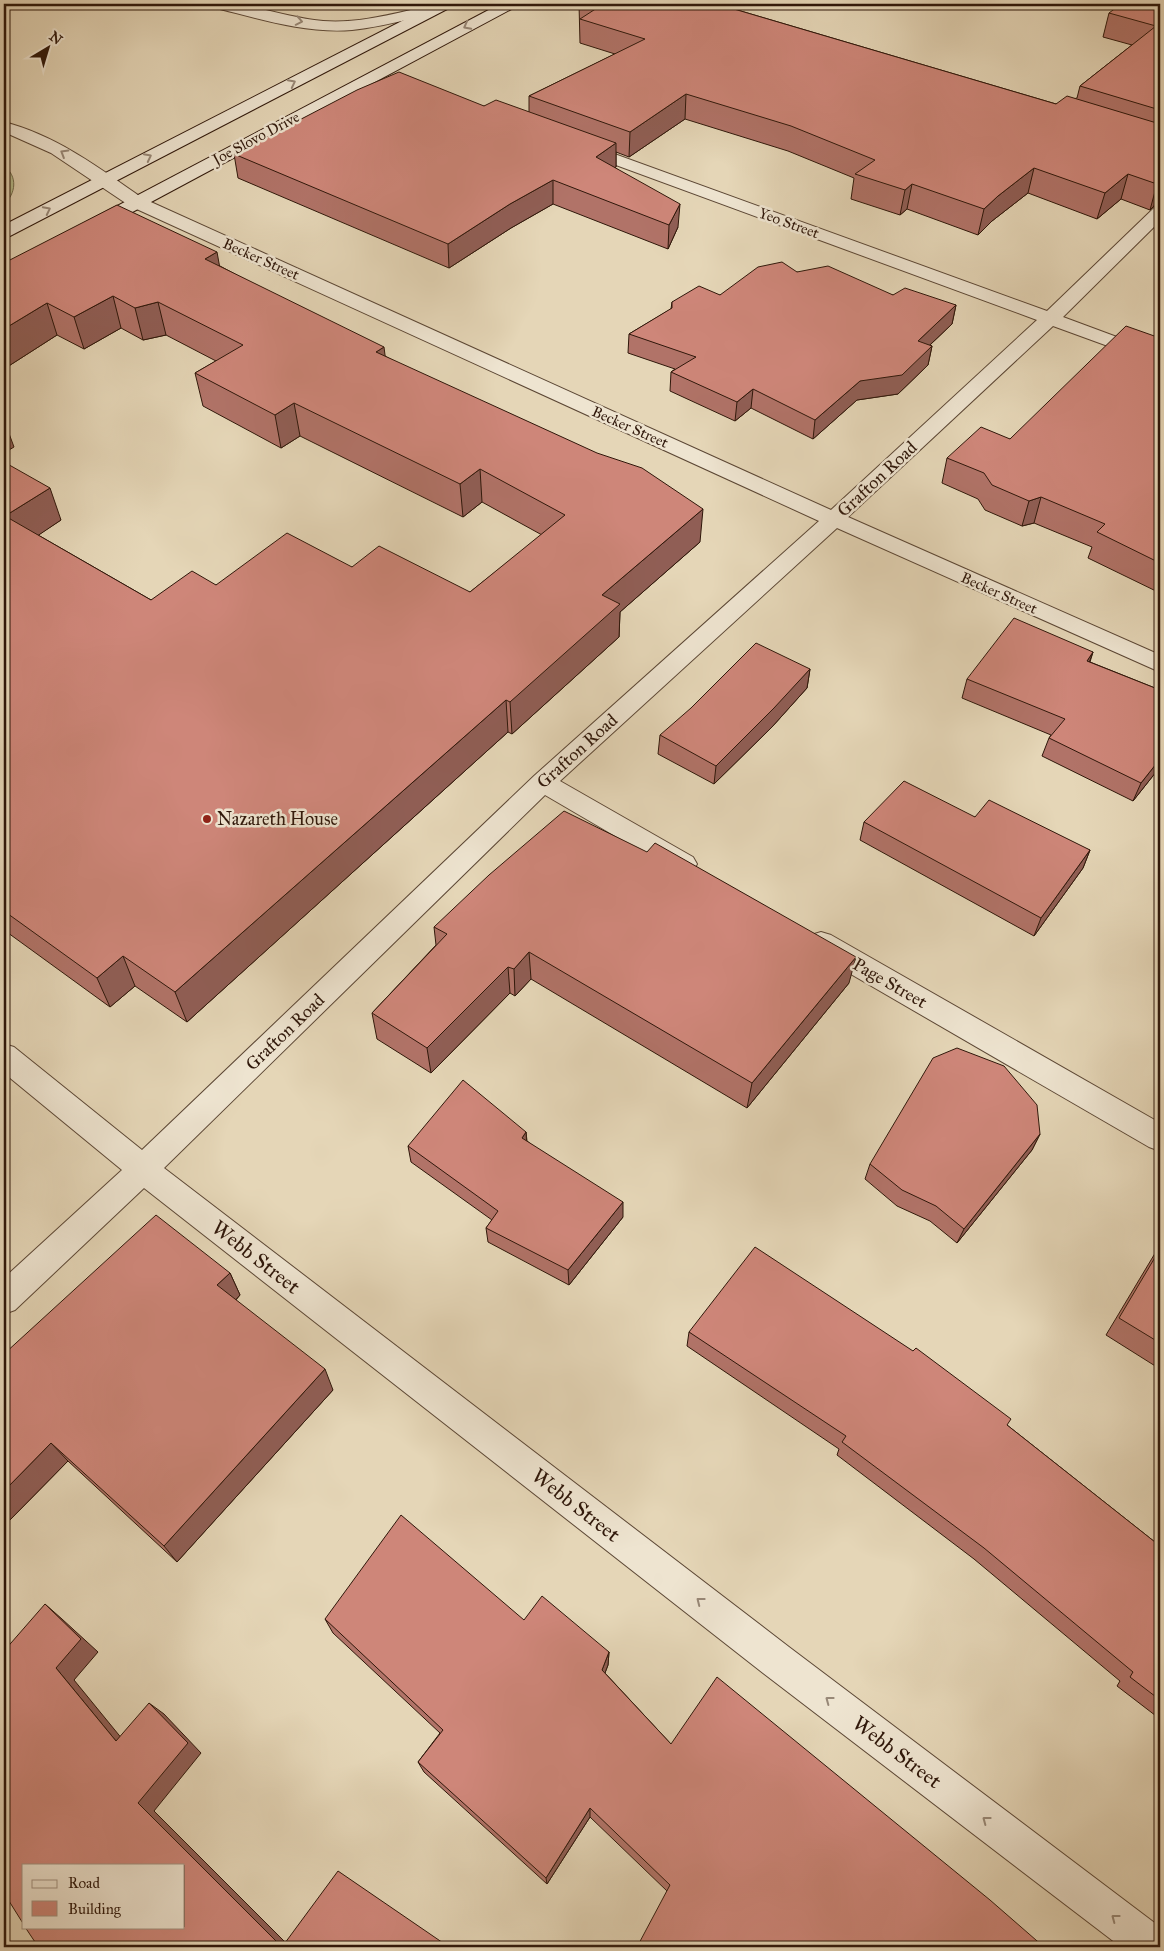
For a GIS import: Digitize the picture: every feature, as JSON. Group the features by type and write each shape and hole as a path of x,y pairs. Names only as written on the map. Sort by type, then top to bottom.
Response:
{"street":[{"path":"217,4 314,24 341,26 390,19 442,6"},
{"name":"Joe Slovo Drive","path":"78,234 510,4"},
{"name":"Joe Slovo Drive","path":"4,232 442,6"},
{"name":"Becker Street","path":"4,127 28,134 47,143 136,202 834,520 1160,664"},
{"name":"Yeo Street","path":"567,142 1160,359"},
{"name":"Grafton Road","path":"4,1299 143,1169 542,782 834,520 1051,318 1160,212"},
{"path":"542,782 705,876"},
{"name":"Page Street","path":"799,930 1160,1138"},
{"name":"Webb Street","path":"4,1056 143,1169 776,1660 1154,1947"}],"green space":[{"path":"4,166 12,175 14,185 11,195 4,204"}],"building":[{"path":"583,4 717,4 1056,104 1067,96 1160,124 1160,182 1157,184 1128,174 1105,193 1034,168 984,209 912,184 905,190 855,174 875,160 791,126 686,94 630,132 529,96 645,39 580,19 597,8"},
{"path":"1121,4 1160,4 1160,110 1080,86 1156,26 1109,13"},
{"path":"399,72 484,106 496,100 616,143 596,157 680,204 669,225 553,180 510,204 448,244 234,154 357,90"},
{"name":"Nazareth House","path":"117,205 217,252 205,259 384,347 376,352 597,453 642,468 703,509 602,595 620,604 510,702 506,700 175,992 123,956 97,978 4,911 4,462 50,488 5,516 151,600 192,571 216,585 287,533 352,567 379,546 470,592 565,515 480,469 460,484 294,403 275,415 195,373 243,345 158,302 135,308 113,296 74,317 47,303 4,329 4,263"},
{"path":"782,262 797,272 828,266 893,295 905,288 956,305 918,341 932,346 902,375 860,381 815,420 753,389 737,402 671,372 696,357 629,334 672,308 672,302 699,286 720,295 758,267"},
{"path":"1126,326 1160,338 1160,563 1097,532 1105,524 1041,497 1029,501 992,485 984,473 947,458 981,427 1010,439"},
{"path":"1014,618 1093,652 1087,661 1160,690 1160,759 1141,783 1049,738 1065,719 967,679"},
{"path":"756,643 810,669 716,766 660,735 691,708"},
{"path":"904,781 975,817 989,800 1090,850 1041,918 864,822"},
{"path":"564,811 647,852 655,843 856,957 752,1083 529,952 514,969 508,967 427,1048 372,1013 447,934 434,927 489,875"},
{"path":"957,1048 1004,1066 1037,1105 1040,1134 964,1229 936,1206 902,1190 870,1164 933,1058"},
{"path":"463,1080 526,1132 522,1138 623,1202 568,1270 486,1228 498,1211 408,1146"},
{"path":"156,1215 230,1273 217,1285 325,1369 164,1546 51,1443 4,1491 4,1354"},
{"path":"755,1247 913,1351 916,1348 1011,1419 1007,1425 1160,1546 1160,1700 1130,1677 1133,1672 984,1548 842,1442 846,1436 689,1332"},
{"path":"1160,1249 1160,1343 1119,1318"},
{"path":"401,1515 524,1620 542,1596 609,1652 602,1670 671,1744 717,1677 990,1900 1044,1947 637,1947 670,1885 590,1808 546,1878 418,1762 443,1730 325,1619"},
{"path":"45,1604 81,1639 56,1668 116,1741 149,1703 188,1743 138,1803 282,1947 30,1947 35,1942 26,1928 185,1928 185,1864 22,1864 22,1922 4,1893 4,1651"},
{"path":"338,1871 449,1947 282,1947"}],"place":[{"name":"Nazareth House","path":"207,819"}]}
